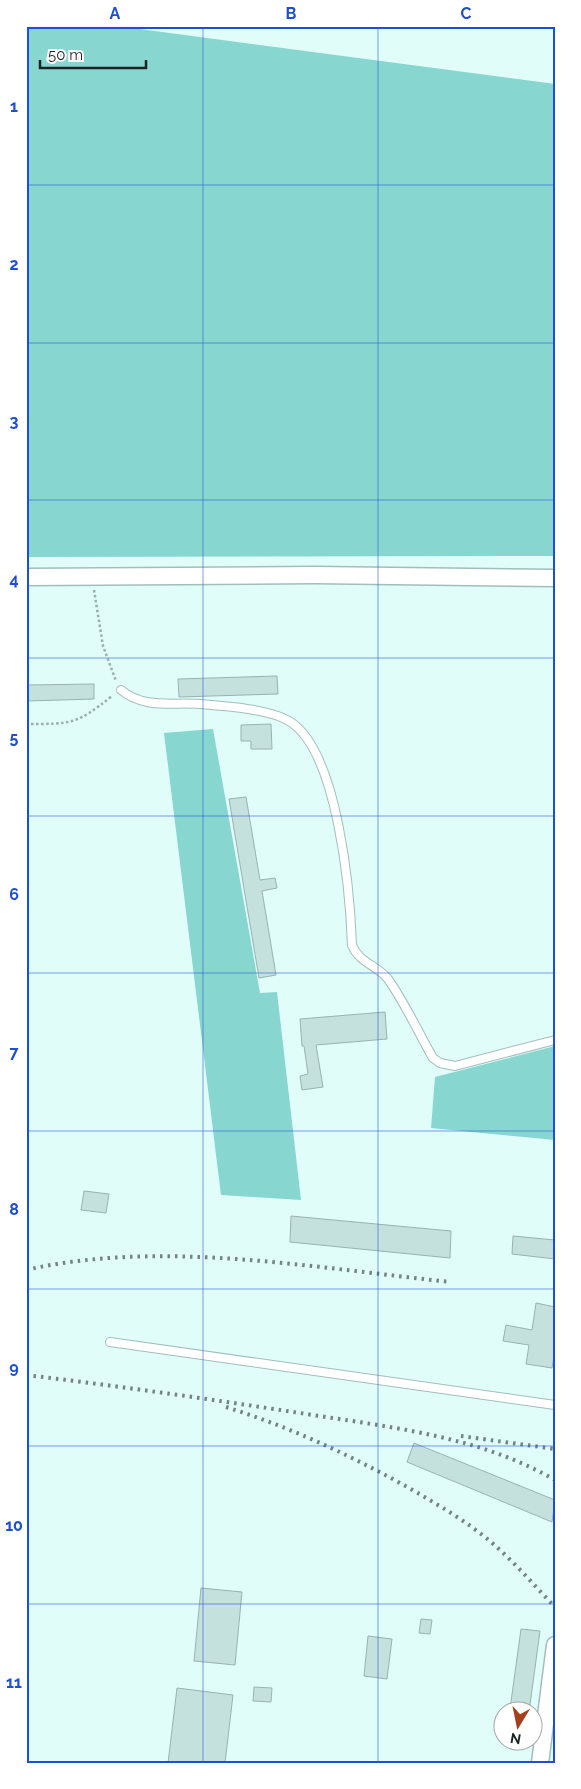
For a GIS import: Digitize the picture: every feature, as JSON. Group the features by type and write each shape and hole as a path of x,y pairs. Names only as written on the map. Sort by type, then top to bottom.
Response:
{"street":[{"path":"26,577 314,575 555,578"},
{"path":"540,1763 555,1645"}],"lane":[{"path":"121,690 140,702 205,704 275,715 290,722 302,732 311,743 322,765 332,795 349,895 355,951 359,958 388,979 433,1058 440,1063 455,1066 555,1040"},
{"path":"110,1342 555,1405"}],"path":[{"path":"26,724 74,722 88,715 121,690 105,654 92,576"}],"shaded area":[{"path":"26,26 117,26 555,84 555,556 26,557"},
{"path":"213,729 260,993 277,992 301,1200 221,1195 164,733"},
{"path":"555,1046 555,1140 431,1128 435,1077"}],"building":[{"path":"277,676 278,694 179,697 178,679"},
{"path":"94,684 94,699 27,701 27,685"},
{"path":"271,724 272,749 251,749 251,741 241,741 241,725"},
{"path":"246,797 260,880 275,878 277,888 262,891 276,975 259,978 229,799"},
{"path":"385,1012 387,1039 316,1045 323,1087 302,1090 300,1076 308,1074 304,1046 302,1046 300,1019"},
{"path":"84,1191 109,1194 106,1213 81,1210"},
{"path":"291,1216 451,1231 450,1258 290,1242"},
{"path":"513,1236 555,1240 555,1259 512,1254"},
{"path":"536,1303 555,1307 555,1350 552,1368 526,1364 529,1345 503,1341 506,1325 532,1330"},
{"path":"414,1443 555,1500 552,1522 407,1462"},
{"path":"201,1588 242,1592 235,1665 194,1661"},
{"path":"421,1619 432,1620 430,1634 419,1633"},
{"path":"521,1629 540,1631 530,1702 511,1702"},
{"path":"368,1636 392,1639 387,1679 364,1676"},
{"path":"254,1687 272,1688 271,1702 253,1701"},
{"path":"177,1688 233,1695 225,1763 168,1763"}],"railway":[{"path":"26,1270 77,1261 130,1257 184,1256 292,1264 451,1282"},
{"path":"26,1375 129,1388 398,1428 463,1443 494,1453 525,1465 555,1480"},
{"path":"226,1407 273,1423 342,1453 438,1505 467,1523 495,1545 555,1607"},
{"path":"461,1436 555,1449"}]}
